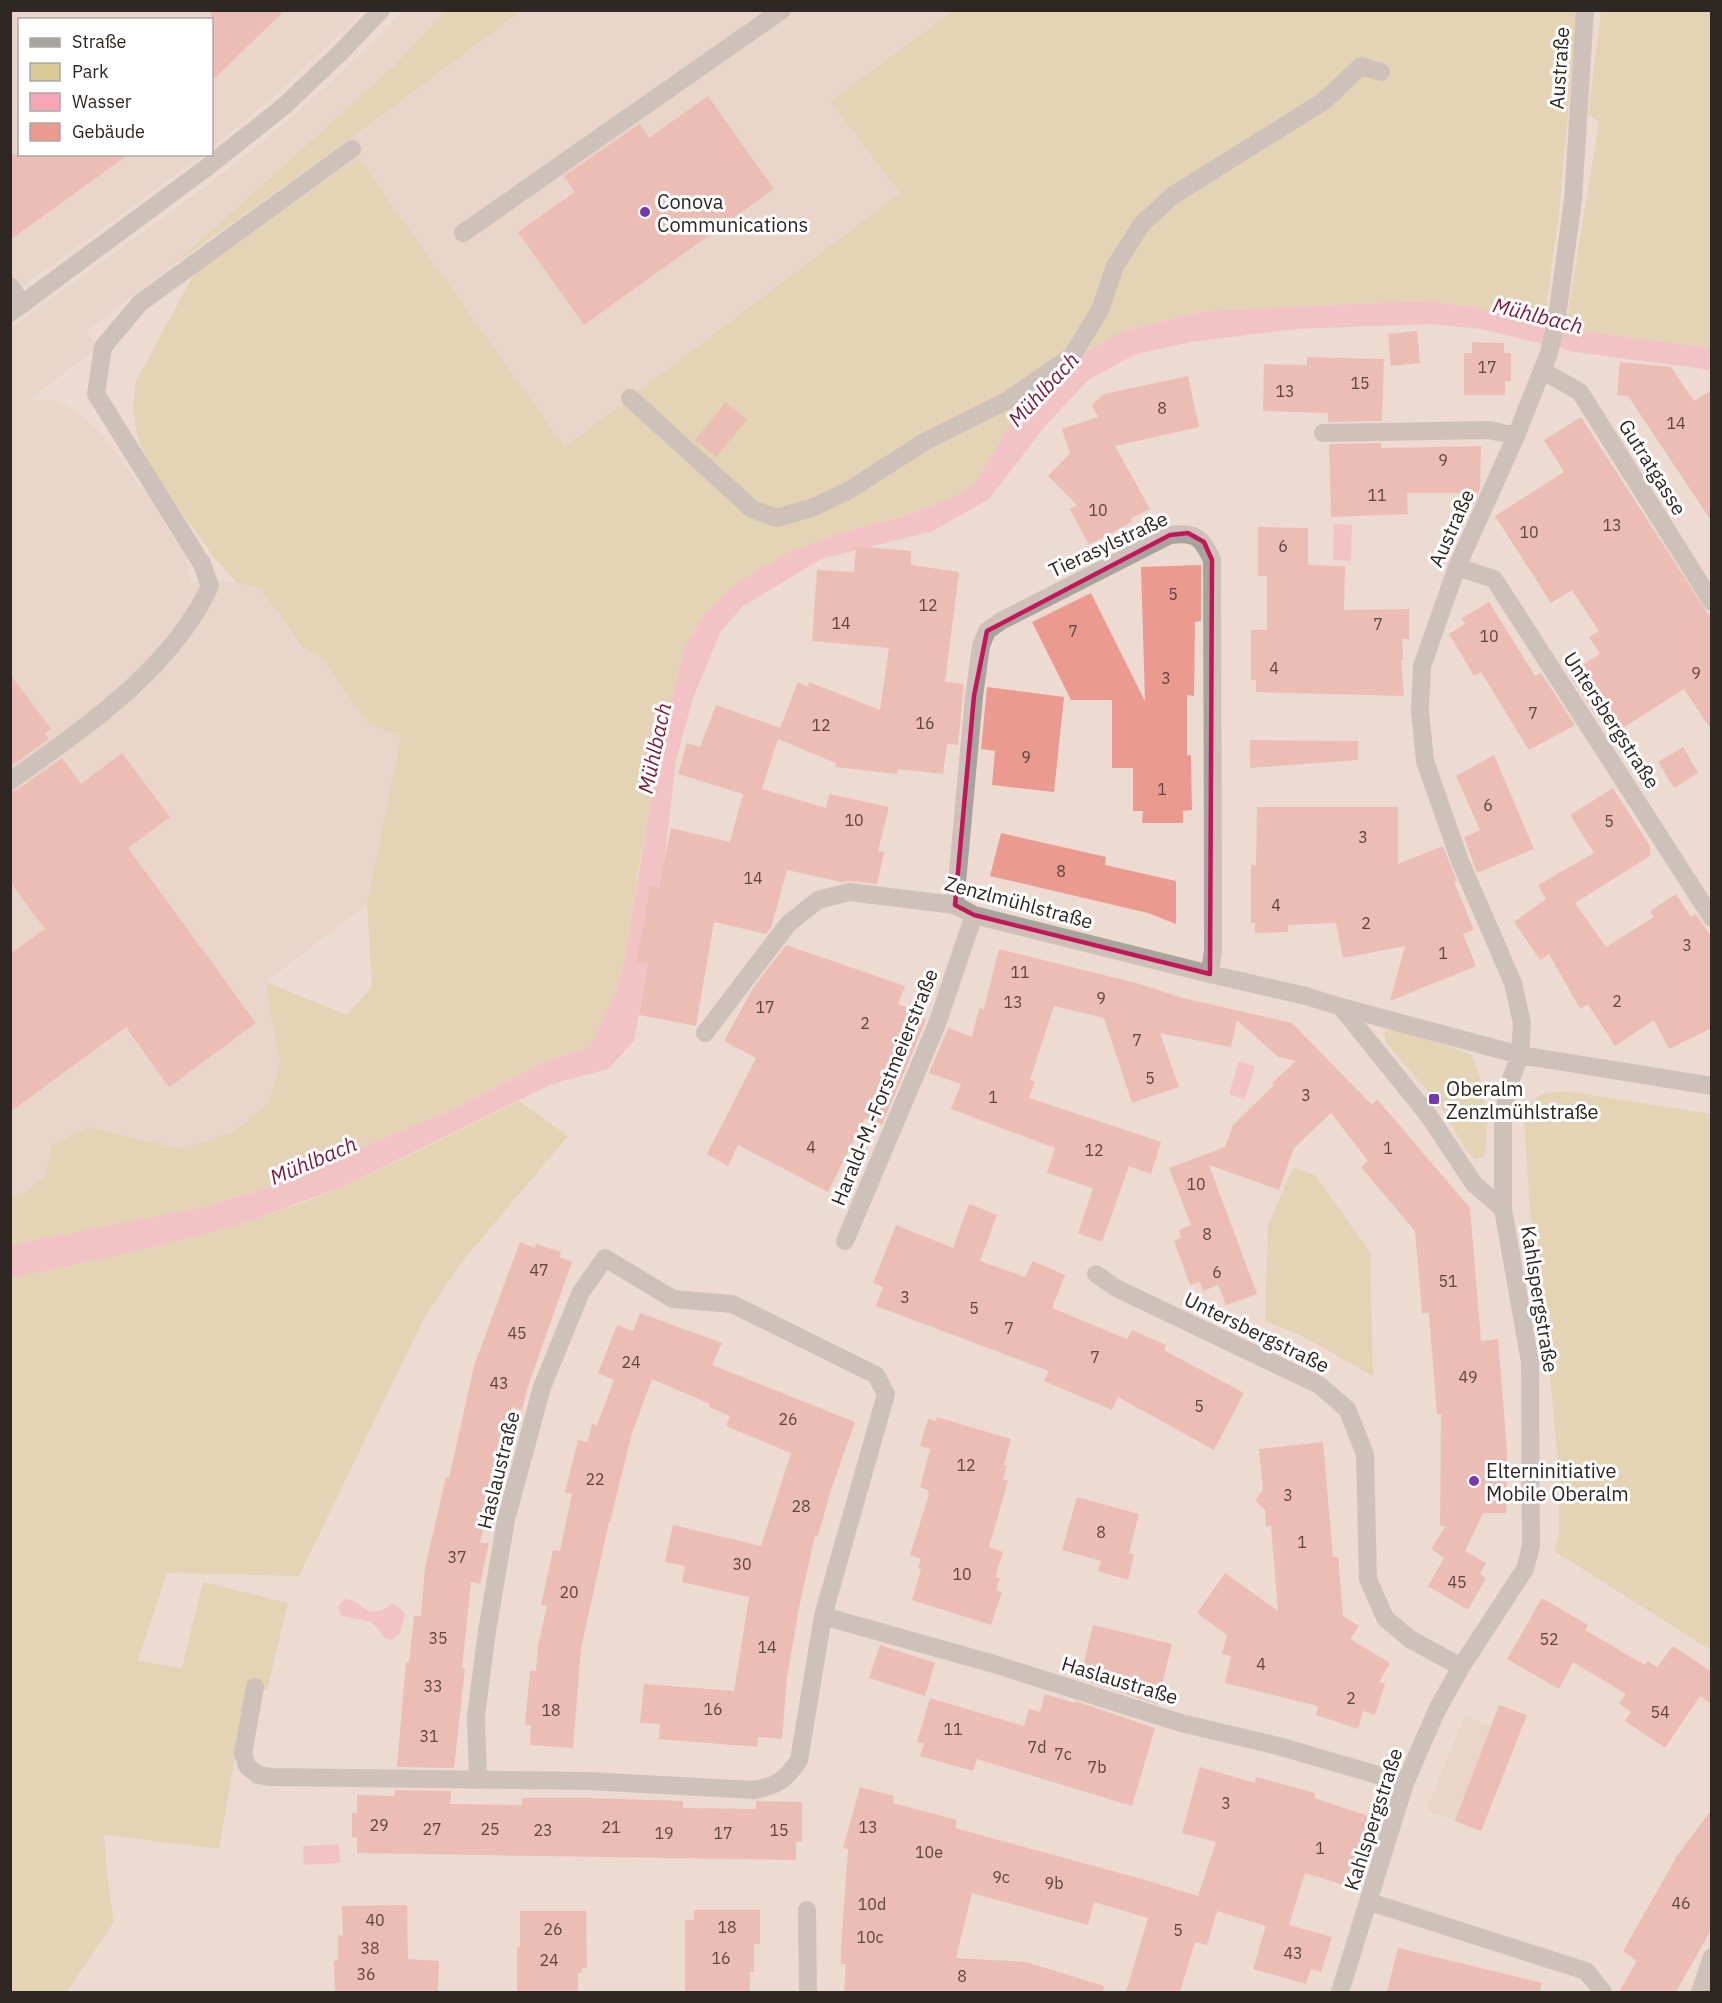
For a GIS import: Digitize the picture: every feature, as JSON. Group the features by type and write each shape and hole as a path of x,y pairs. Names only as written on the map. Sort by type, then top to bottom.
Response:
{"street":[{"path":"10,286 17,309 206,168 283,107 381,10"},
{"path":"463,233 782,10"},
{"name":"Austraße","path":"1520,1055 1522,1023 1513,983 1460,861 1425,761 1420,711 1422,666 1457,567 1516,436 1549,352 1557,317 1573,200 1585,10"},
{"path":"630,398 752,509 777,518 814,507 851,489 924,442 1008,400 1072,356 1100,310 1115,266 1149,217 1182,190 1324,101 1361,66 1380,72"},
{"path":"10,781 76,734 160,661 200,606 210,585 202,564 96,394 104,347 140,303 352,149"},
{"name":"Gutratgasse","path":"1543,371 1580,392 1712,602"},
{"path":"1323,433 1489,430 1516,436"},
{"name":"Tierasylstraße","path":"955,905 974,696 981,646 987,631 1001,621 1170,535 1188,533 1204,542 1212,560 1214,852 1213,950 1210,974"},
{"name":"Untersbergstraße","path":"1457,567 1494,579 1712,918"},
{"name":"Zenzlmühlstraße","path":"705,1032 788,924 818,900 849,892 955,905 974,915 1306,996 1520,1055"},
{"name":"Harald-M.-Forstmeierstraße","path":"845,1241 937,1024 974,915"},
{"path":"1341,1007 1429,1116 1474,1184 1503,1209"},
{"path":"1520,1055 1712,1086"},
{"name":"Kahlspergstraße","path":"1340,1992 1370,1902 1405,1783 1437,1710 1461,1667 1525,1569 1531,1546 1530,1362 1503,1209 1503,1116 1511,1079 1520,1055"},
{"name":"Haslaustraße","path":"605,1258 673,1299 732,1304 876,1375 886,1394 823,1616 799,1760 790,1774 775,1786 755,1790 588,1781 478,1779 476,1716 487,1631 506,1520 543,1387 581,1292 605,1258"},
{"name":"Untersbergstraße","path":"1096,1274 1116,1288 1319,1385 1347,1408 1365,1454 1368,1579 1385,1618 1410,1639 1461,1667"},
{"name":"Haslaustraße","path":"823,1616 994,1664 1181,1723 1278,1746 1405,1783"},
{"path":"255,1687 243,1754 248,1766 258,1775 478,1779"},
{"path":"1370,1902 1587,1971 1603,1992"},
{"path":"807,1910 808,1992"},
{"path":"1700,1992 1712,1957"}],"highlighted area":[{"path":"1188,533 1204,542 1212,560 1210,974 974,915 955,905 974,696 987,631 1170,535"}],"shaded area":[{"path":"11,11 363,11 277,94 213,147 213,18 18,18 18,156 202,156 11,295"},
{"path":"402,11 445,11 394,66 172,266 87,331 97,348 30,399 56,401 74,409 100,432 176,535 186,554 190,582 237,583 260,588 298,644 320,655 368,724 401,737 367,904 266,982 280,1065 269,1102 234,1132 182,1149 87,1127 51,1146 46,1175 20,1196 10,1193 10,329 221,175 290,119 382,35"},
{"path":"521,11 953,11 830,101 900,193 565,447 347,141"},
{"path":"1465,1716 1518,1737 1481,1831 1426,1810"}],"green space":[{"path":"445,11 521,11 347,141 172,266 394,66"},
{"path":"953,11 1577,11 1559,213 1544,324 1477,308 1428,301 1207,311 1123,331 1018,410 976,482 955,496 910,515 853,529 734,585 705,614 685,647 642,851 625,956 616,992 590,1047 542,1063 451,1110 332,1162 265,1189 200,1208 128,1253 238,1224 320,1196 519,1101 568,1136 460,1264 424,1318 299,1576 167,1573 138,1661 182,1668 203,1582 288,1603 267,1690 247,1686 219,1849 104,1835 114,1922 67,1992 11,1992 11,1193 20,1196 46,1175 51,1146 87,1127 182,1149 234,1132 269,1102 280,1065 266,982 347,1015 372,987 367,904 401,737 368,724 320,655 301,646 260,588 237,583 213,556 150,468 137,435 133,405 136,381 194,274 358,157 565,447 900,193 830,101"},
{"path":"1601,11 1711,11 1711,348 1565,329 1599,123 1588,113"},
{"path":"1391,1028 1472,1055 1480,1078 1485,1105 1487,1133 1484,1157 1475,1159 1467,1152 1440,1105 1386,1043 1384,1032"},
{"path":"1566,1091 1711,1114 1712,1646 1709,1649 1554,1551 1559,1535 1559,1476 1545,1320 1530,1210 1524,1119 1530,1103 1542,1094"},
{"path":"1293,1168 1315,1175 1370,1252 1373,1376 1302,1336 1265,1321 1268,1225"}],"water":[{"name":"Mühlbach","path":"1428,301 1477,308 1565,329 1711,348 1711,370 1575,352 1482,329 1430,324 1296,329 1191,342 1136,354 1088,380 1046,425 989,499 933,531 821,559 742,607 721,631 693,698 676,760 664,864 659,888 650,887 638,962 648,964 634,1041 608,1069 552,1084 344,1186 250,1221 128,1253 11,1278 10,1245 200,1208 265,1189 451,1110 542,1063 590,1047 616,992 625,956 663,731 685,647 705,614 734,585 788,552 853,529 910,515 955,496 976,482 1018,410 1058,369 1123,331 1206,311"},
{"path":"1334,524 1352,525 1351,561 1333,560"},
{"path":"1239,1061 1255,1066 1245,1099 1229,1094"},
{"path":"344,1599 375,1612 392,1604 400,1608 405,1614 400,1633 392,1640 386,1639 372,1622 342,1616 338,1607"},
{"path":"339,1844 340,1863 304,1865 303,1846"}],"building":[{"path":"211,10 285,10 213,80 213,18 211,18"},
{"name":"Conova Communications","path":"708,96 774,189 584,325 518,232 575,192 564,176 639,124 649,138"},
{"path":"10,154 18,154 18,156 126,156 10,240"},
{"path":"1417,331 1420,363 1391,366 1388,334"},
{"path":"1472,342 1504,343 1504,353 1511,353 1511,381 1505,381 1505,395 1464,395 1464,353 1472,353"},
{"path":"1307,357 1384,359 1382,421 1328,422 1328,413 1263,411 1264,364 1307,365"},
{"path":"1620,362 1671,367 1694,401 1712,390 1712,522 1628,396 1617,395"},
{"path":"1188,376 1199,427 1115,446 1150,509 1130,519 1132,522 1089,545 1070,509 1077,505 1048,476 1070,453 1062,429 1098,417 1092,405 1104,394"},
{"path":"726,402 747,420 716,457 695,440"},
{"path":"1581,417 1712,620 1712,731 1684,689 1615,733 1602,711 1595,715 1569,674 1600,654 1589,637 1599,631 1572,590 1551,603 1495,516 1564,472 1544,440"},
{"path":"1381,443 1381,448 1481,446 1478,493 1407,493 1408,514 1331,517 1329,444"},
{"path":"1258,527 1308,528 1308,565 1345,566 1344,610 1409,609 1409,639 1402,639 1404,696 1256,692 1256,680 1251,680 1251,630 1267,630 1267,576 1258,576"},
{"path":"856,546 911,551 911,565 959,572 945,682 964,684 958,745 947,744 943,774 898,769 897,774 835,767 836,763 778,739 762,789 826,808 829,794 889,807 878,851 884,852 877,884 841,882 787,870 771,928 766,934 714,922 696,1026 639,1015 648,964 637,962 650,886 659,888 671,828 730,842 743,794 678,774 687,743 700,747 716,705 780,728 798,682 808,687 809,682 880,710 889,648 812,641 817,570 854,572"},
{"path":"1201,565 1201,621 1195,622 1194,696 1187,695 1187,755 1191,755 1192,810 1183,811 1183,823 1142,823 1143,811 1133,811 1133,768 1112,768 1112,700 1071,700 1032,622 1091,593 1145,701 1141,567"},
{"path":"1489,602 1535,676 1541,673 1575,725 1529,750 1481,672 1474,676 1449,634 1465,624 1462,618"},
{"path":"10,674 51,729 45,733 49,739 10,767"},
{"path":"987,687 1064,697 1054,792 992,785 995,751 981,749"},
{"path":"1250,740 1358,741 1358,760 1250,768"},
{"path":"1683,747 1698,773 1674,788 1658,762"},
{"path":"122,753 170,817 128,848 256,1023 169,1087 126,1027 10,1112 10,954 45,929 10,882 10,792 17,790 62,758 81,784"},
{"path":"1494,755 1534,849 1477,873 1464,837 1480,830 1456,776"},
{"path":"1613,788 1650,846 1650,856 1575,903 1606,947 1654,917 1650,911 1676,894 1691,917 1696,914 1712,938 1712,1028 1669,1049 1654,1020 1615,1046 1588,1004 1580,1009 1549,954 1540,960 1514,922 1546,899 1538,885 1594,853 1570,815"},
{"path":"1257,807 1398,807 1398,864 1443,846 1457,881 1454,882 1474,930 1463,934 1476,966 1390,1001 1405,946 1343,958 1336,923 1288,925 1288,932 1255,933 1255,923 1251,923 1251,865 1256,865"},
{"path":"1001,833 1106,857 1105,865 1176,881 1176,924 1148,913 990,876"},
{"path":"786,945 905,986 898,1004 914,1010 912,1015 926,1020 882,1125 865,1118 828,1192 738,1145 728,1166 707,1154 756,1058 724,1041 753,988"},
{"path":"999,949 1136,983 1183,998 1292,1023 1372,1105 1377,1099 1470,1208 1481,1341 1498,1339 1507,1450 1506,1513 1483,1513 1465,1551 1486,1563 1480,1574 1486,1578 1468,1610 1428,1586 1444,1558 1431,1549 1445,1527 1440,1525 1441,1414 1437,1415 1429,1313 1422,1313 1415,1231 1361,1167 1368,1161 1331,1113 1294,1148 1279,1190 1209,1165 1257,1294 1226,1305 1218,1285 1203,1291 1200,1282 1190,1285 1174,1241 1181,1238 1179,1230 1191,1225 1169,1168 1225,1147 1233,1125 1296,1061 1278,1057 1237,1020 1231,1047 1160,1033 1179,1087 1132,1103 1104,1018 1054,1006 1030,1080 1035,1082 1029,1098 1161,1142 1151,1174 1129,1166 1102,1242 1078,1233 1093,1188 1047,1173 1055,1148 951,1109 961,1084 929,1073 948,1028 972,1037 979,1008 984,1009"},
{"path":"969,1204 997,1215 980,1261 1025,1277 1033,1261 1065,1275 1052,1308 1127,1339 1132,1330 1166,1345 1164,1350 1244,1393 1214,1450 1118,1397 1112,1410 1044,1381 1049,1371 876,1306 883,1287 873,1283 896,1225 953,1248"},
{"path":"520,1242 535,1248 536,1244 561,1252 559,1257 572,1262 528,1386 522,1410 512,1407 480,1543 489,1543 480,1584 471,1582 462,1668 465,1668 454,1768 397,1767 406,1662 409,1663 414,1616 421,1616 425,1568 446,1477 449,1478 474,1366"},
{"path":"640,1313 722,1343 712,1365 855,1422 831,1490 818,1536 815,1535 787,1677 782,1739 758,1737 757,1747 659,1739 660,1724 640,1723 644,1684 734,1691 749,1597 682,1582 685,1566 665,1562 673,1525 761,1546 791,1453 726,1426 730,1416 709,1407 710,1404 652,1379 632,1433 609,1522 581,1648 573,1748 530,1745 531,1725 525,1725 530,1671 536,1671 538,1646 547,1606 541,1605 553,1550 560,1551 572,1494 565,1492 578,1440 588,1442 592,1424 597,1425 614,1380 598,1373 617,1325 633,1331"},
{"path":"937,1417 1011,1439 1003,1479 1008,1481 989,1547 1003,1552 995,1577 1000,1578 996,1590 1002,1592 991,1625 912,1600 921,1569 918,1568 921,1559 910,1555 929,1494 928,1490 920,1487 930,1449 920,1446 928,1419 936,1421"},
{"path":"1323,1442 1333,1557 1338,1557 1343,1616 1359,1626 1350,1639 1390,1663 1379,1682 1385,1684 1375,1715 1363,1711 1358,1729 1316,1715 1318,1706 1225,1683 1231,1656 1222,1654 1227,1635 1197,1613 1225,1573 1278,1611 1271,1526 1266,1527 1265,1510 1255,1500 1263,1490 1259,1449"},
{"path":"1077,1497 1139,1514 1129,1553 1134,1555 1128,1580 1098,1571 1101,1561 1062,1550"},
{"path":"1542,1598 1588,1625 1585,1630 1645,1665 1648,1661 1657,1667 1673,1646 1712,1672 1712,1704 1700,1696 1665,1748 1625,1721 1631,1712 1619,1703 1626,1694 1573,1662 1559,1689 1507,1659"},
{"path":"1093,1625 1172,1644 1157,1704 1080,1679"},
{"path":"880,1645 935,1663 925,1696 869,1678"},
{"path":"1045,1694 1075,1703 1075,1701 1155,1728 1132,1806 977,1759 973,1771 920,1756 924,1744 917,1742 930,1698 1024,1726 1029,1709 1040,1712"},
{"path":"1499,1705 1527,1715 1481,1831 1455,1821"},
{"path":"1200,1767 1255,1783 1256,1777 1315,1793 1314,1798 1369,1816 1347,1886 1305,1873 1289,1925 1332,1937 1321,1972 1311,1969 1306,1984 1253,1969 1266,1926 1217,1911 1207,1945 1195,1942 1180,1992 1126,1992 1148,1918 1094,1902 1088,1925 972,1893 956,1958 1026,1962 1104,1986 1103,1992 844,1992 846,1964 841,1964 841,1947 848,1849 843,1848 860,1787 894,1796 893,1803 957,1820 955,1828 1198,1896 1216,1842 1182,1833"},
{"path":"395,1790 451,1791 450,1804 522,1805 522,1798 589,1798 683,1801 683,1808 756,1809 756,1801 802,1802 802,1842 796,1842 796,1860 357,1853 357,1838 352,1837 352,1813 357,1813 357,1795 394,1796"},
{"path":"1712,1809 1712,1928 1676,1992 1619,1992 1637,1961 1623,1951 1677,1856"},
{"path":"407,1905 408,1959 439,1961 438,1992 335,1992 334,1961 338,1960 338,1935 343,1936 342,1906"},
{"path":"694,1910 760,1910 760,1944 754,1944 754,1972 750,1972 750,1992 685,1992 685,1920 694,1920"},
{"path":"520,1911 586,1911 587,1968 582,1968 582,1973 578,1973 578,1992 517,1992"},
{"path":"1398,1948 1542,1983 1540,1992 1387,1992"}],"place":[{"name":"Conova Communications","path":"645,212"},
{"name":"Oberalm Zenzlmühlstraße","path":"1434,1099"},
{"name":"Elterninitiative Mobile Oberalm","path":"1474,1481"}]}
